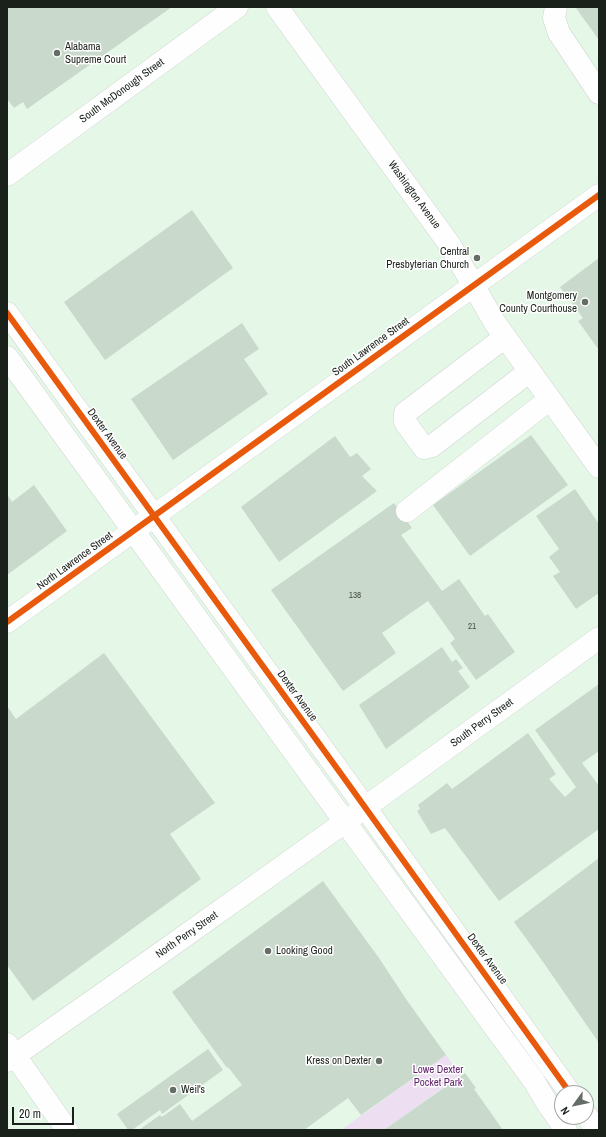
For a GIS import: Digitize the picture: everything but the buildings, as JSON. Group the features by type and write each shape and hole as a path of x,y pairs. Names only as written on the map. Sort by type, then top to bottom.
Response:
{"street":[{"name":"South McDonough Street","path":"7,175 237,7"},
{"name":"Washington Avenue","path":"277,7 450,245 495,323 599,467"},
{"path":"556,8 554,18 559,33 599,93"},
{"name":"South Lawrence Street","path":"154,516 599,195"},
{"name":"Dexter Avenue","path":"7,313 564,1085"},
{"path":"505,337 405,413 405,422 424,448 432,446 530,371"},
{"path":"7,357 418,924 534,1081 566,1130"},
{"path":"407,511 550,399"},
{"name":"North Lawrence Street","path":"7,622 154,516"},
{"name":"South Perry Street","path":"365,807 599,638"},
{"name":"North Perry Street","path":"10,1053 157,956 365,807"},
{"path":"10,1053 67,1130"}],"shaded area":[{"path":"7,7 599,7 599,1130 7,1130"}],"green space":[{"name":"Lowe Dexter Pocket Park","path":"446,1055 461,1075 384,1130 341,1130"}],"cycle path":[{"path":"7,622 599,195"},
{"path":"7,313 564,1085"}],"place":[{"name":"Alabama Supreme Court","path":"57,53"},
{"name":"Central Presbyterian Church","path":"477,258"},
{"name":"Montgomery County Courthouse","path":"585,302"},
{"name":"Looking Good","path":"268,951"},
{"name":"Kress on Dexter","path":"379,1061"},
{"name":"Weil's","path":"173,1090"}]}
